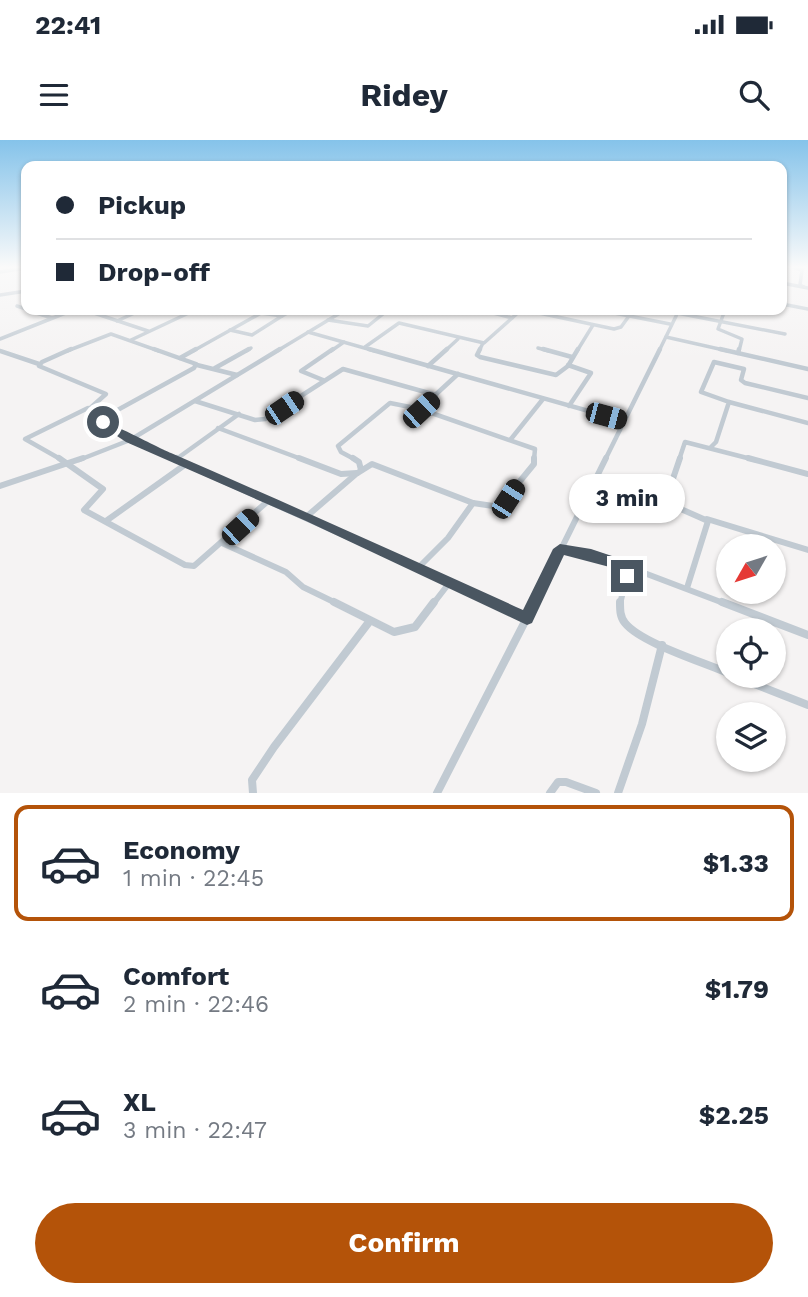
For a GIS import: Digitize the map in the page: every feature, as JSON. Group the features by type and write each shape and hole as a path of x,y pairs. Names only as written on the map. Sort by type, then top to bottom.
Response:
{"street":[{"path":"787,305 808,309"},
{"path":"17,306 21,308"},
{"path":"43,315 52,318"},
{"path":"0,339 60,315"},
{"path":"100,315 147,331"},
{"path":"117,321 130,315"},
{"path":"131,340 184,315"},
{"path":"180,358 260,315"},
{"path":"276,315 282,316"},
{"path":"0,486 69,464 130,440 336,315"},
{"path":"328,320 368,326 382,315"},
{"path":"507,315 512,316"},
{"path":"546,315 618,328 629,316"},
{"path":"625,315 670,324"},
{"path":"437,793 527,618 676,315"},
{"path":"695,315 785,334"},
{"path":"723,315 719,329 742,339 738,353"},
{"path":"230,330 252,335 282,316"},
{"path":"512,316 483,343 477,355 556,375 568,365 593,325"},
{"path":"365,347 399,323 483,343"},
{"path":"307,332 624,421"},
{"path":"40,365 105,335 131,340 197,365 237,375"},
{"path":"666,337 808,369"},
{"path":"428,366 458,339"},
{"path":"323,380 300,371 344,342"},
{"path":"215,368 251,348"},
{"path":"538,348 572,356"},
{"path":"0,351 40,365 107,395 88,408 25,439 69,464 104,490 83,507 87,512 168,557 190,566 198,563 268,501"},
{"path":"808,398 745,383 741,380 744,369 714,362 701,392 808,423"},
{"path":"103,418 197,365"},
{"path":"568,365 592,373 569,406"},
{"path":"195,400 255,420 265,419 323,380 346,369 436,395"},
{"path":"421,410 458,374"},
{"path":"511,439 543,399"},
{"path":"711,447 720,433 729,402"},
{"path":"306,517 319,510 360,471 372,464 473,503 498,506 508,499 534,464 535,449 511,439 393,403 387,404 338,446 338,450 359,462 360,471"},
{"path":"88,408 103,418 104,423 130,440 419,567 527,618"},
{"path":"175,460 239,414"},
{"path":"218,428 341,474 360,471"},
{"path":"808,474 685,442 665,499 667,504 707,519 808,550"},
{"path":"106,521 186,464"},
{"path":"419,567 449,538 473,503"},
{"path":"687,588 707,519"},
{"path":"222,543 286,572 303,587 369,622 394,632 410,630 421,622 450,582"},
{"path":"560,549 591,555 628,567 808,635"},
{"path":"628,567 621,589 621,617 630,628 716,668"},
{"path":"253,793 252,780 274,747 369,622"},
{"path":"618,793 642,724 662,645"},
{"path":"765,688 808,705"},
{"path":"550,793 558,782 566,782 596,793"}],"route":[{"path":"103,422 130,440 310,518 527,618 560,549 610,560 628,567 627,576"}]}
